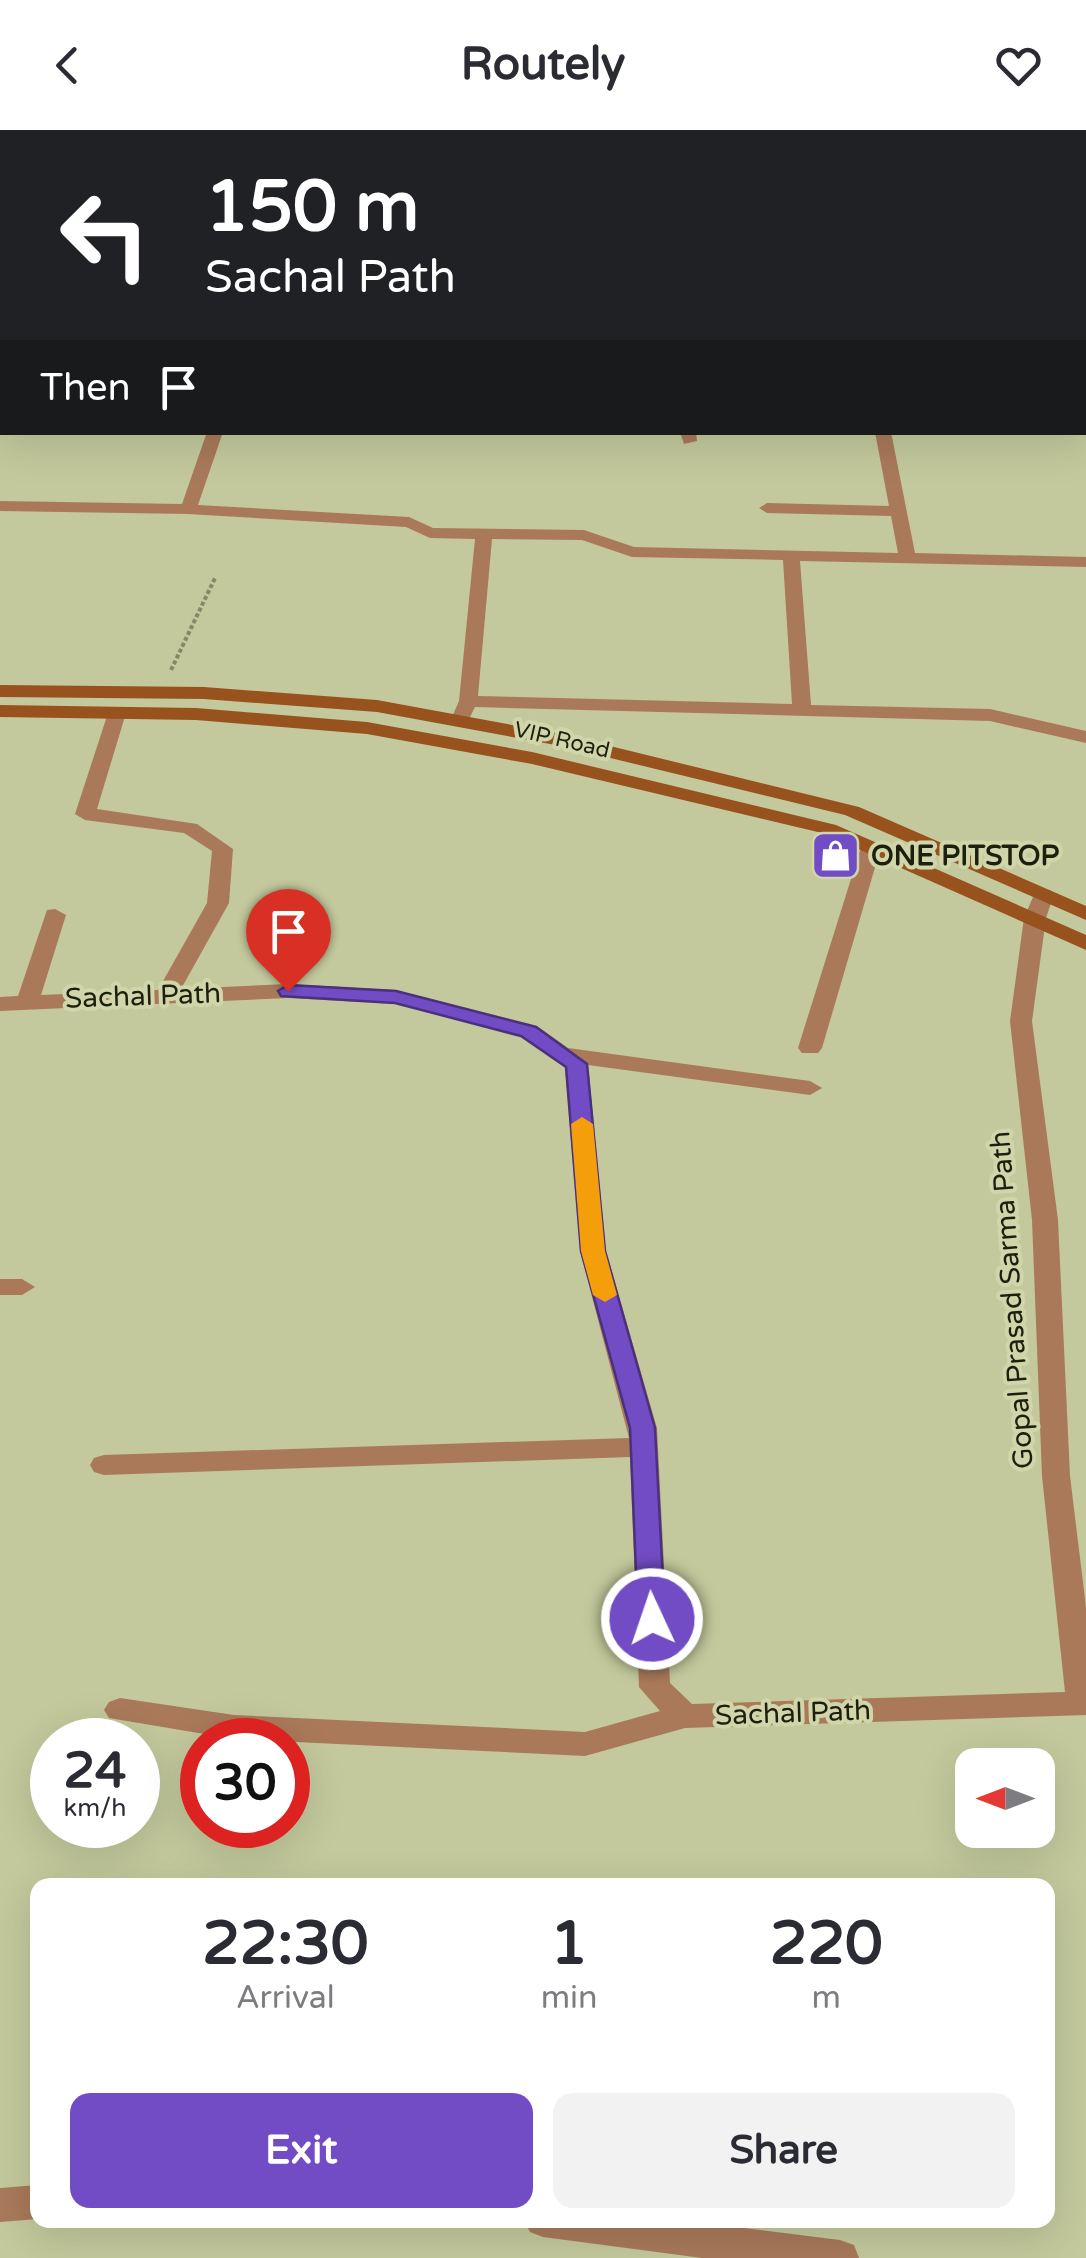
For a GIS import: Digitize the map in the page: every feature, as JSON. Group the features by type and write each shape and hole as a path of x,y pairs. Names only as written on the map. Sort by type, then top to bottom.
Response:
{"main road":[{"name":"VIP Road","path":"0,690 204,692 378,706 561,740 852,811 1039,906 1086,943"},
{"name":"VIP Road","path":"0,711 196,714 367,728 532,758 829,829 871,848 1039,906 1086,914"}],"street":[{"path":"188,509 214,435"},
{"path":"883,435 908,558"},
{"path":"0,506 188,509 409,522 430,533 584,536 632,552 1086,562"},
{"path":"767,508 898,511"},
{"path":"459,721 468,702 484,534"},
{"path":"790,556 802,709"},
{"path":"468,702 990,715 1016,718 1042,731 1086,737"},
{"path":"117,712 85,814 190,828 223,849 218,903 166,995"},
{"path":"810,1048 871,848"},
{"name":"Gopal Prasad Sarma Path","path":"1039,906 1021,1020 1045,1220 1056,1476 1084,1704"},
{"path":"14,1002 56,915"},
{"name":"Sachal Path","path":"14,1002 288,991 396,997 528,1032 562,1054 576,1064 593,1251 643,1428 654,1688 684,1716 1084,1704"},
{"path":"562,1054 810,1088"},
{"path":"104,1466 644,1447"},
{"path":"120,1710 234,1727 585,1744 684,1716"},
{"path":"0,2205 30,2203"},
{"path":"606,2228 840,2258"}],"path":[{"path":"166,680 215,578"}],"slow traffic":[{"path":"582,1124 593,1251 605,1295"}],"place":[{"name":"ONE PITSTOP","path":"836,856"}],"route":[{"path":"288,991 396,997 528,1032 576,1064 593,1251 643,1428 652,1619"}]}
